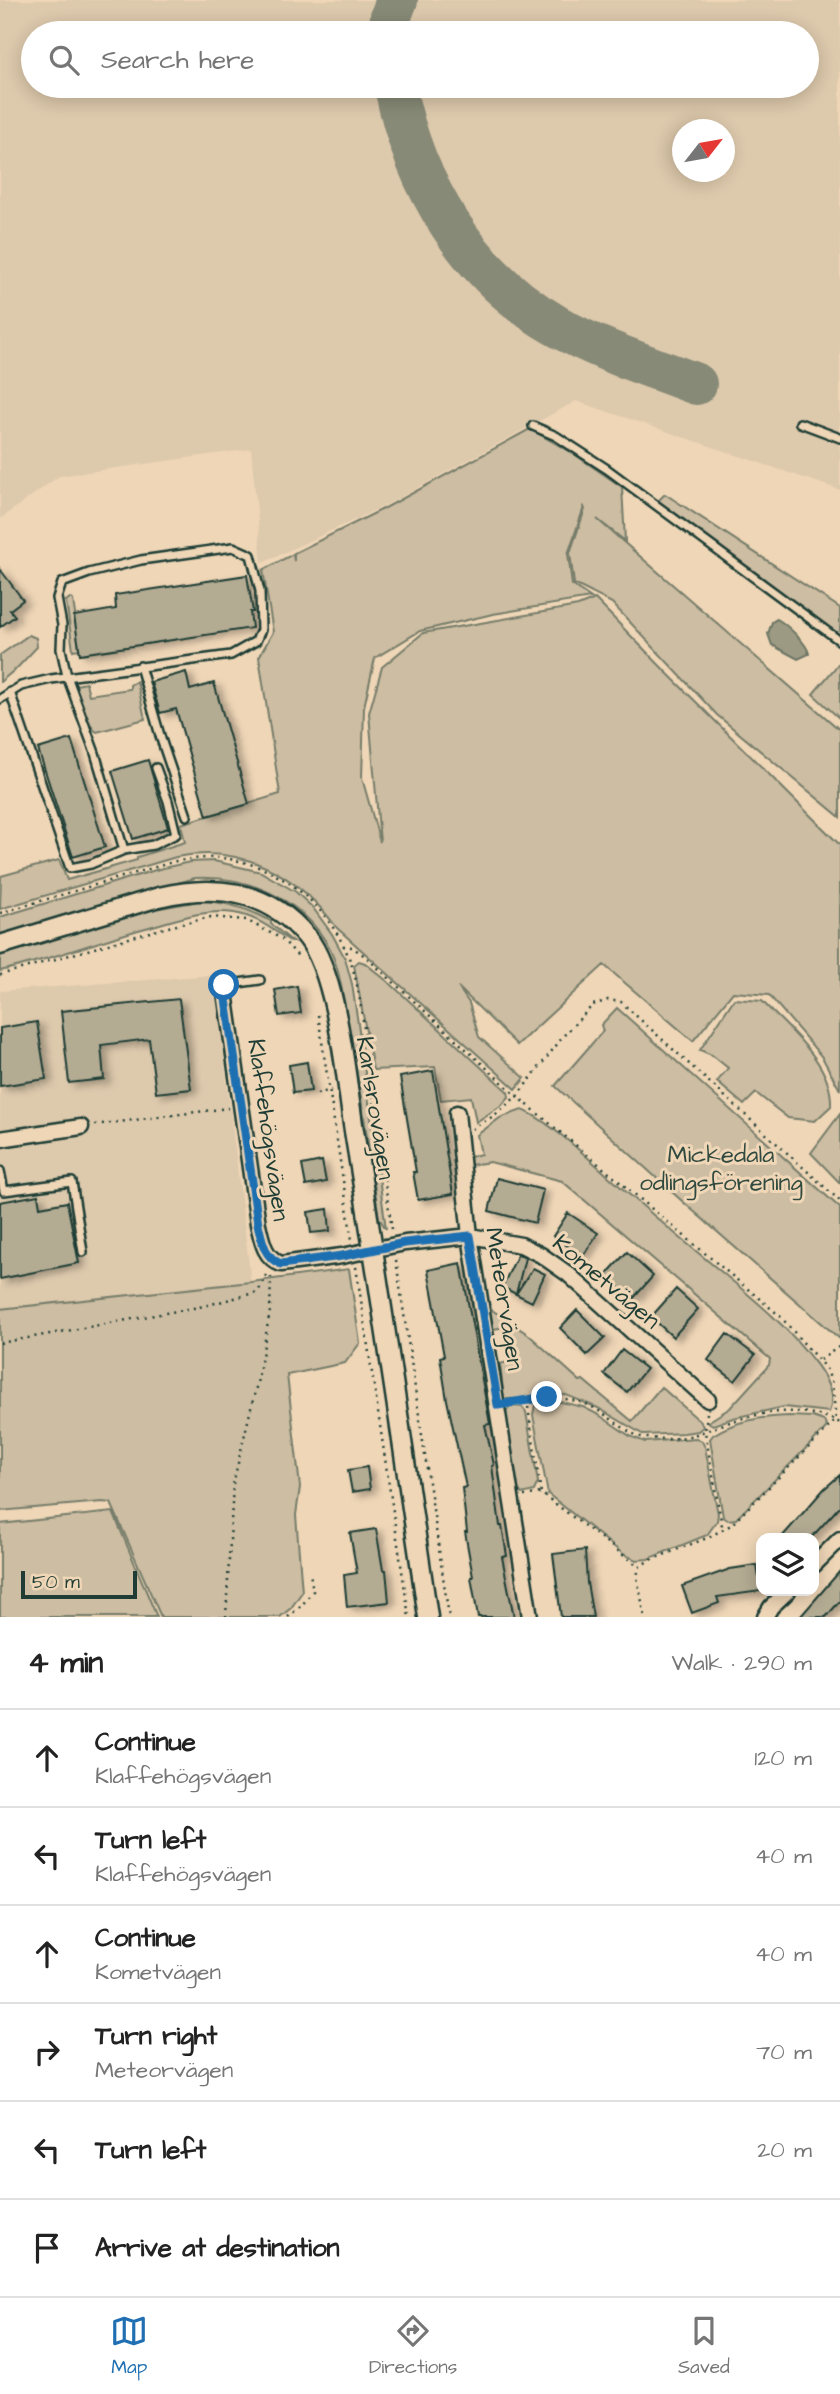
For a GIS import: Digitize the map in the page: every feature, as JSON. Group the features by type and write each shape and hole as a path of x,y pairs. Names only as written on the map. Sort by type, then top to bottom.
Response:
{"street":[{"name":"Karlsrovägen","path":"0,945 159,897 197,890 234,892 265,903 294,923 315,948 327,976 374,1249 428,1617"},
{"name":"Klaffehögsvägen","path":"224,985 258,1224 263,1247 273,1261"},
{"name":"Meteorvägen","path":"457,1113 470,1236 530,1617"},
{"path":"0,1139 81,1127"},
{"name":"Kometvägen","path":"374,1249 470,1236 521,1245 568,1274 708,1400"},
{"path":"273,1261 281,1264 374,1249"},
{"path":"819,1560 840,1539"},
{"path":"765,1617 783,1596"}],"lane":[{"path":"800,423 840,438"},
{"path":"533,426 556,436 607,469 840,641"},
{"path":"0,699 21,686 67,677 231,655 256,640 261,630 260,591 251,555 233,547 142,560 89,573 62,583 57,597 62,625 61,649 67,677 95,753 124,850"},
{"path":"141,666 161,739 187,816"},
{"path":"10,692 71,868 91,864 124,850 152,845 176,834 156,768"},
{"path":"224,985 260,980"},
{"path":"0,1171 2,1192 72,1182 83,1252"}],"path":[{"path":"0,913 176,861 229,859 248,863 283,878 308,897 333,928 344,946 352,968 362,1025 449,1617"},
{"path":"0,975 211,917 246,920 282,939 301,961"},
{"path":"344,946 352,947 365,956 517,1096 780,1316 820,1360 832,1384 838,1422"},
{"path":"459,1130 476,1128 517,1096 565,1034 593,1005 614,1000 621,1002 840,1201"},
{"path":"318,1016 409,1617"},
{"path":"81,1127 242,1106"},
{"path":"0,1343 204,1306 258,1292 273,1261"},
{"path":"226,1617 233,1485 263,1352 270,1311 273,1261"},
{"path":"820,1360 840,1346"},
{"path":"498,1405 547,1397 566,1399 588,1405 640,1437 667,1439 695,1436 720,1425 771,1413 805,1413 838,1422"},
{"path":"527,1400 541,1493 639,1567"},
{"path":"708,1400 705,1432 723,1531"},
{"path":"645,1617 637,1577 639,1567 723,1531 740,1519 838,1422"},
{"path":"288,1617 313,1591 310,1573"}],"shaded area":[{"path":"0,0 840,0 840,490 576,401 386,505 262,563 251,449 59,476 0,519"},
{"path":"777,619 801,640 809,654 798,659 772,645 768,634 772,622"},
{"path":"214,975 251,1282 0,1309 0,991"}],"green space":[{"path":"530,429 574,454 622,487 625,541 597,519 840,730 840,817 717,715 612,603 574,584 570,553 584,507 568,554 572,585 591,598 493,614 420,631 375,658 364,707 362,778 380,842 369,713 382,667 423,633 578,606 595,599 840,845 840,1090 822,1057 769,995 733,992 693,1041 604,965 517,1045 458,987 469,1003 479,1037 525,1078 516,1089 337,928 305,893 267,868 224,855 176,857 0,909 1,876 59,860 67,880 137,860 137,857 185,842 181,824 280,794 259,657 273,632 263,570 293,554 294,561 294,553 387,507"},
{"path":"665,494 840,608 840,637 658,501"},
{"path":"70,598 73,600 80,649 73,650 66,601"},
{"path":"29,635 36,638 37,647 0,682 0,655"},
{"path":"840,662 840,719 813,694"},
{"path":"137,681 145,719 97,732 93,729 79,700 76,685 86,683 89,695 130,689 130,685"},
{"path":"214,861 261,872 296,892 313,908 345,958 352,984 362,1050 386,1229 379,1218 337,969 324,940 296,908 258,888 216,878 195,878 0,935 0,917 159,869 190,862"},
{"path":"199,901 236,906 253,913 271,921 271,924 293,942 250,917 225,912 206,913 187,916 0,971 0,955 155,909"},
{"path":"359,961 393,986 508,1092 509,1097 502,1105 476,1122 471,1097 441,1100 435,1067 373,1070 354,965"},
{"path":"734,999 762,1001 817,1062 830,1090 831,1106 815,1121 788,1118 756,1093 744,1105 717,1082 728,1068 712,1055 700,1050"},
{"name":"Mickedala odlingsförening","path":"617,1008 840,1208 840,1339 555,1086 603,1031 601,1025"},
{"path":"522,1110 561,1135 782,1325 803,1347 824,1377 831,1398 829,1412 784,1407 713,1425 708,1422 730,1408 769,1365 770,1359 562,1181 490,1162 470,1165 469,1157 481,1154 477,1135 500,1118"},
{"path":"840,1114 840,1183 811,1153"},
{"path":"349,1269 360,1343 345,1363 287,1375 300,1487 296,1515 302,1592 291,1608 280,1617 161,1617 111,1503 0,1511 0,1309"},
{"path":"489,1308 529,1335 580,1381 583,1380 632,1421 661,1387 701,1422 703,1427 698,1431 684,1433 644,1435 598,1408 566,1395 548,1393 504,1399 500,1364 512,1361 505,1327 493,1329"},
{"path":"552,1400 583,1407 630,1436 645,1442 696,1438 702,1441 718,1514 717,1521 707,1535 648,1559 636,1560 623,1554 548,1494 533,1415 535,1405"},
{"path":"515,1406 522,1407 526,1412 538,1482 534,1491 522,1494 517,1488 506,1412"},
{"path":"812,1417 824,1421 827,1427 736,1519 728,1520 723,1517 710,1439 722,1430 740,1423 760,1418"},
{"path":"113,1512 157,1617 0,1617 0,1524"}],"building":[{"path":"0,569 23,600 10,610 15,616 0,627"},
{"path":"247,575 253,612 250,612 252,628 80,654 74,616 116,609 115,595"},
{"path":"186,672 190,690 214,683 249,804 207,816 176,709 160,713 151,682"},
{"path":"71,739 105,847 73,857 38,749"},
{"path":"148,760 168,828 133,839 112,771"},
{"path":"297,986 301,1013 279,1016 275,990"},
{"path":"179,999 191,1089 156,1093 149,1039 101,1045 104,1079 69,1083 61,1011"},
{"path":"37,1022 46,1079 0,1086 0,1028"},
{"path":"307,1062 311,1091 293,1093 289,1065"},
{"path":"433,1071 453,1194 418,1200 400,1077"},
{"path":"322,1161 326,1182 306,1186 302,1165"},
{"path":"497,1178 543,1190 535,1223 489,1211"},
{"path":"38,1195 40,1207 67,1202 79,1263 0,1279 0,1202"},
{"path":"328,1209 330,1231 311,1233 308,1212"},
{"path":"568,1213 598,1233 583,1256 553,1236"},
{"path":"627,1252 653,1276 632,1300 605,1276"},
{"path":"518,1254 525,1258 516,1294 502,1287"},
{"path":"461,1263 490,1424 485,1425 494,1465 500,1526 507,1556 502,1557 514,1617 478,1617 471,1577 462,1488 466,1487 447,1400 440,1357 444,1356 428,1270"},
{"path":"533,1268 545,1274 532,1302 516,1294"},
{"path":"676,1289 698,1309 673,1337 651,1317"},
{"path":"577,1310 605,1338 587,1355 560,1328"},
{"path":"727,1334 755,1355 735,1381 708,1360"},
{"path":"622,1350 646,1369 627,1392 604,1374"},
{"path":"367,1467 370,1489 352,1492 348,1470"},
{"path":"840,1475 840,1506 816,1533 785,1533"},
{"path":"376,1529 383,1570 386,1570 389,1602 347,1607 344,1575 357,1573 350,1533"},
{"path":"585,1550 593,1617 561,1617 553,1554"},
{"path":"756,1565 756,1592 717,1597 719,1603 692,1613 682,1586 730,1569"},
{"path":"840,1571 840,1601 826,1617 800,1617"}],"taxiway":[{"path":"391,21 397,0"},
{"path":"398,98 416,158 431,192 472,254 497,281 525,305 573,335 696,384"}],"route":[{"path":"224,985 258,1224 263,1247 273,1261 281,1264 342,1256 405,1243 470,1236 498,1405 547,1397"}]}
